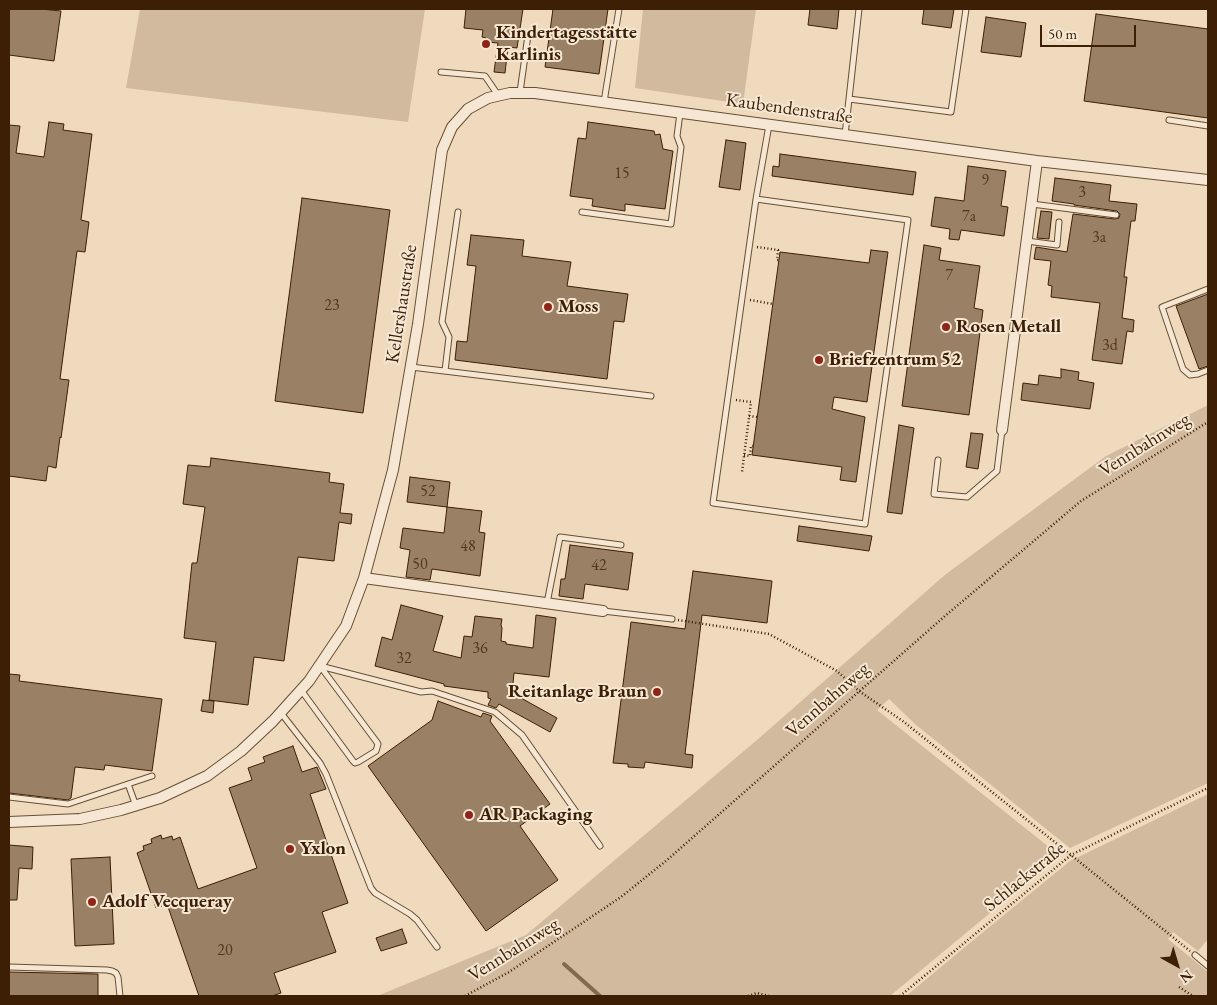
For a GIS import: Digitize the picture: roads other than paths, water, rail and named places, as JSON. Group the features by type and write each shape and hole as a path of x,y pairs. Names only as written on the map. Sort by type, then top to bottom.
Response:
{"street":[{"name":"Kellershaustraße","path":"9,822 80,819 136,806 160,798 207,776 241,751 281,713 310,681 346,626 364,578 393,470 418,324 442,150 452,127 468,109 488,98 510,92 535,93"},
{"name":"Kaubendenstraße","path":"535,93 1037,161 1208,180"},
{"path":"1002,430 1037,161"},
{"path":"364,578 603,612"}],"lane":[{"path":"604,102 619,9"},
{"path":"845,135 858,9"},
{"path":"849,99 951,112 966,9"},
{"path":"520,92 528,35"},
{"path":"441,72 485,76 499,95"},
{"path":"582,212 671,224 681,147 677,136 680,112"},
{"path":"1169,120 1208,126"},
{"path":"756,199 908,220 865,524 713,503 749,246 756,199 769,124"},
{"path":"1032,204 1116,215"},
{"path":"445,372 448,337 442,322 458,212"},
{"path":"1027,242 1057,245 1059,222"},
{"path":"1208,289 1162,307 1184,370 1190,375 1208,370"},
{"path":"410,367 651,396"},
{"path":"938,460 934,494 967,497 997,471 1002,430"},
{"path":"547,604 560,537 621,545"},
{"path":"603,612 672,619"},
{"path":"302,690 355,763 376,751 378,744 320,666"},
{"path":"320,666 421,692 432,691 495,712 522,735 600,846"},
{"path":"281,713 320,763 326,774 371,888 418,920 437,946"},
{"path":"9,797 68,804 152,776"},
{"path":"128,784 136,806"},
{"path":"1195,955 1208,966"},
{"path":"9,967 112,971 116,973 118,978 120,996"}],"waterway":[{"path":"564,964 600,996"}],"place":[{"name":"Kindertagesstätte Karlinis","path":"486,44"},
{"name":"Moss","path":"548,307"},
{"name":"Rosen Metall","path":"946,327"},
{"name":"Briefzentrum 52","path":"819,360"},
{"name":"Reitanlage Braun","path":"657,692"},
{"name":"AR Packaging","path":"469,815"},
{"name":"Yxlon","path":"290,849"},
{"name":"Adolf Vecqueray","path":"92,902"}]}
